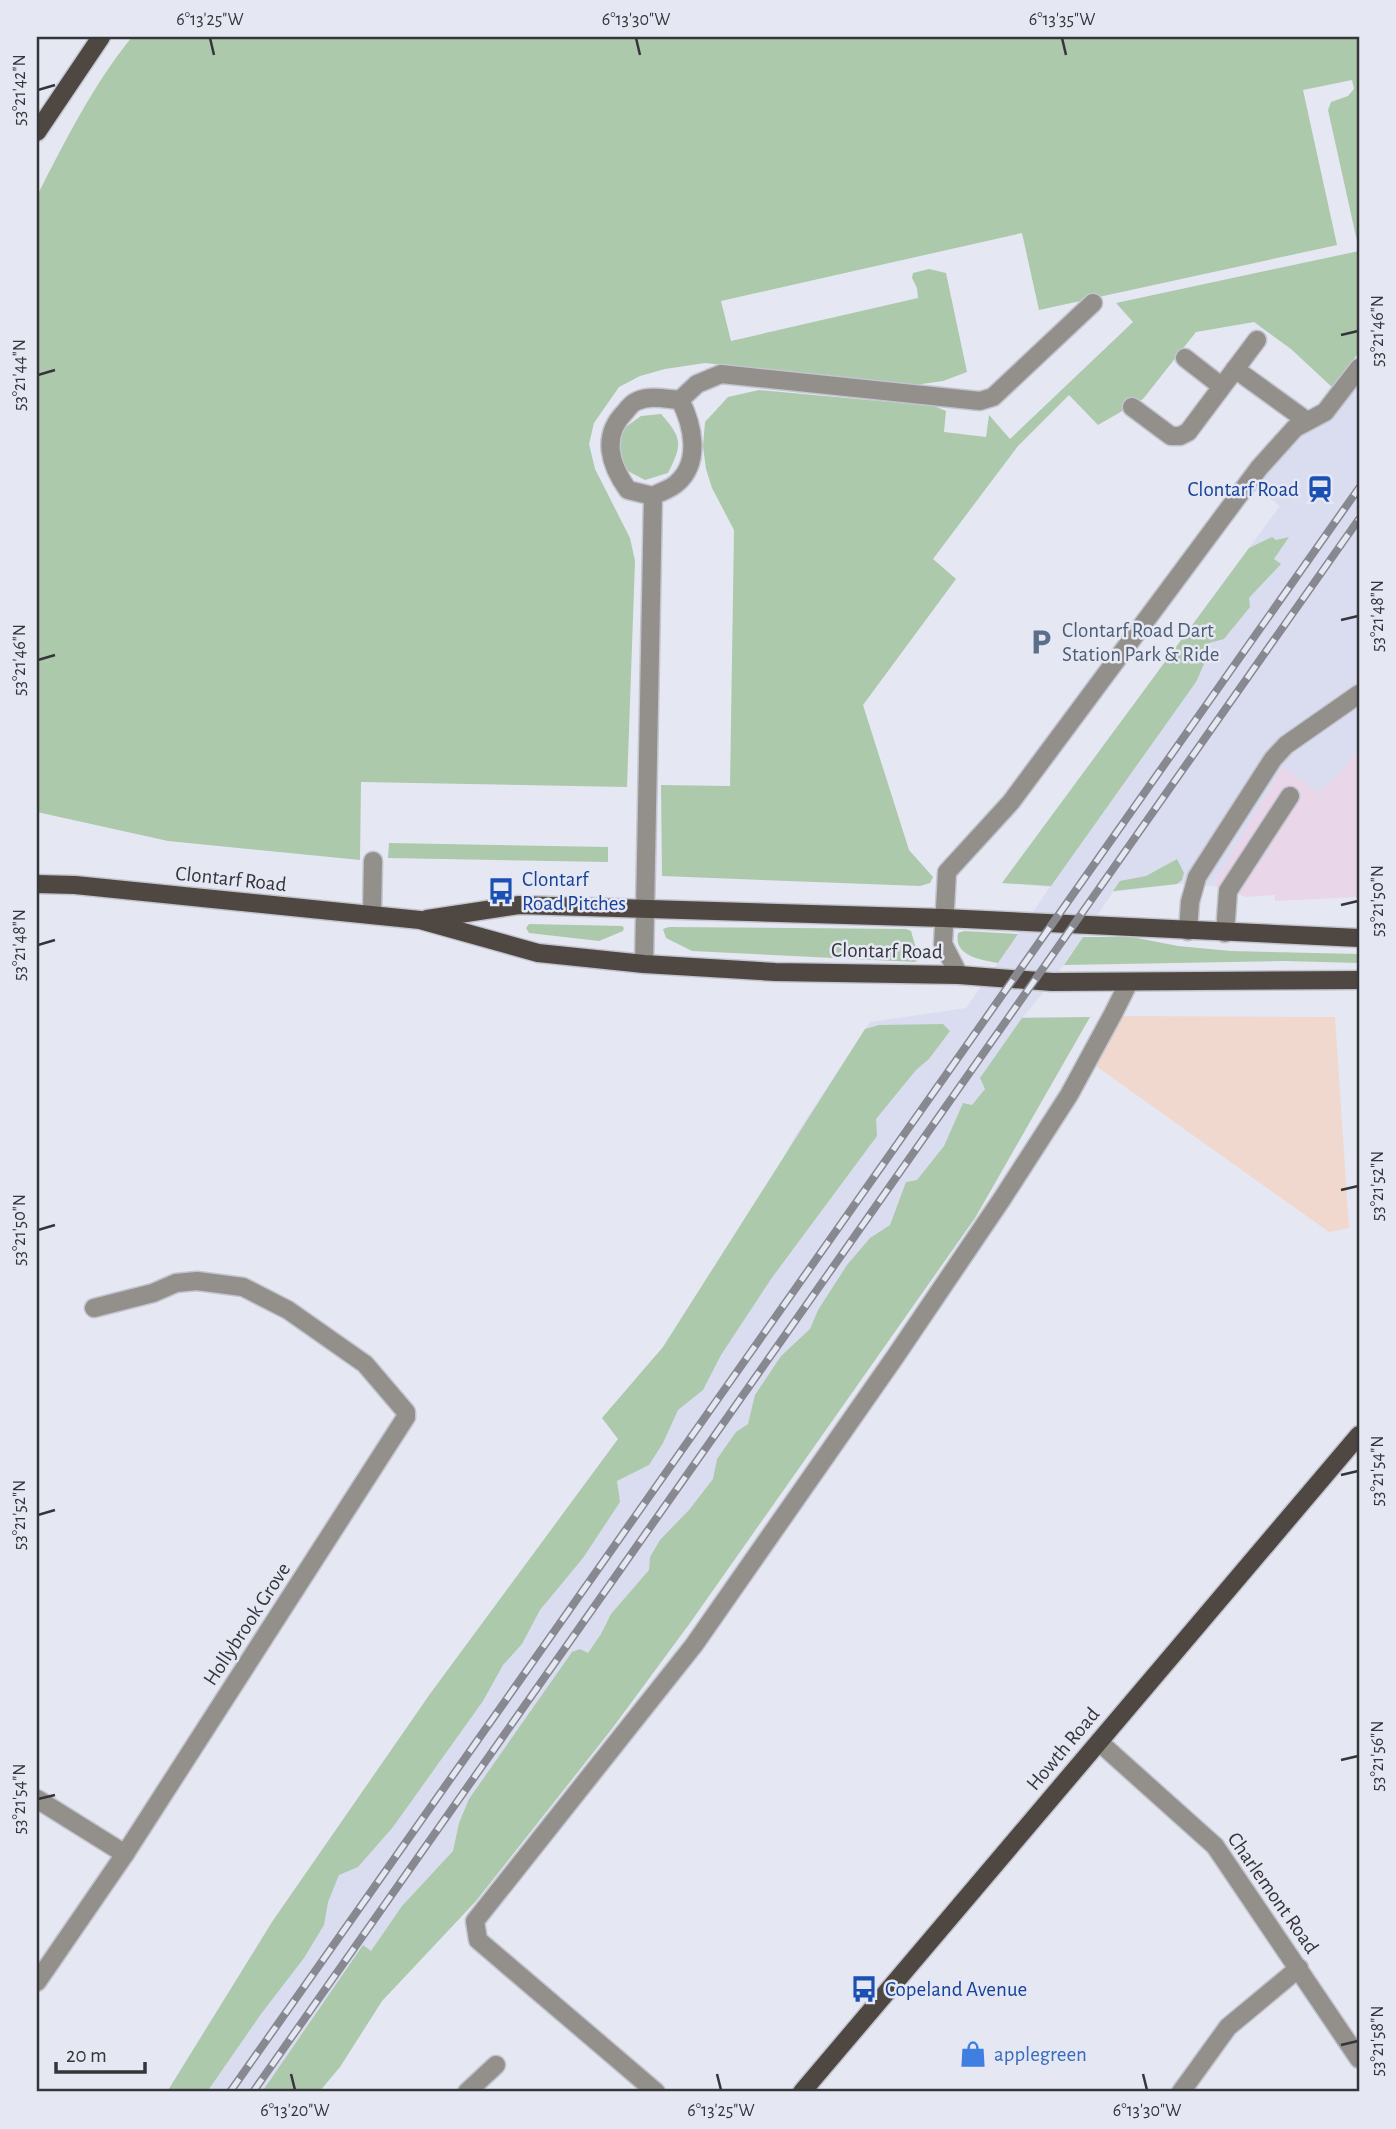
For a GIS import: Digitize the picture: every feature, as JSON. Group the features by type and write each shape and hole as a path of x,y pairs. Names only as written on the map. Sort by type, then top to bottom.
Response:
{"main road":[{"path":"37,132 101,37"},
{"name":"Clontarf Road","path":"37,884 75,885 349,915 372,914 420,920 538,953 644,964 775,972 959,975 1052,982 1359,980"},
{"name":"Clontarf Road","path":"420,920 519,905 944,918 1359,938"},
{"name":"Howth Road","path":"802,2092 1359,1435"}],"street":[{"path":"680,400 688,415 694,440 688,467 677,483 653,496 628,490 617,474 610,450 614,423 635,401 652,397 680,400 697,384 721,374 980,401 993,397 1093,303"},
{"path":"1132,407 1171,436 1188,432 1257,340"},
{"path":"1185,358 1221,386"},
{"path":"959,975 943,944 947,872 1010,802 1259,468 1295,428 1325,412 1359,368"},
{"path":"1235,369 1307,421"},
{"path":"644,964 653,496"},
{"path":"1188,931 1190,902 1197,877 1273,759 1286,745 1359,694"},
{"path":"1225,933 1228,891 1290,796"},
{"path":"372,914 373,861"},
{"path":"656,2092 478,1940 475,1922 694,1645 895,1357 1069,1095 1129,982"},
{"name":"Hollybrook Grove","path":"37,1982 125,1854 406,1418 406,1412 365,1364 288,1310 243,1287 197,1281 176,1283 130,1300 94,1308"},
{"name":"Charlemont Road","path":"1099,1742 1215,1846 1359,2059"},
{"path":"37,1799 125,1854"},
{"path":"1181,2092 1228,2027 1299,1968"},
{"path":"467,2092 496,2065"}],"shaded area":[{"path":"1359,380 1359,749 1337,777 1317,793 1283,767 1213,886 1177,884 1113,892 1052,982 1023,1017 1090,1017 975,1218 690,1623 611,1730 476,1901 382,2001 340,2067 319,2092 167,2092 272,1922 430,1694 618,1439 602,1418 663,1347 870,1022 966,1008 998,963 1050,887 1002,883 1280,506 1257,488 1333,388"},
{"path":"1359,749 1359,897 1275,901 1275,895 1247,897 1213,886 1283,766 1317,793 1337,777"},
{"path":"1114,1016 1335,1017 1349,1228 1329,1232 1089,1061"}],"green space":[{"path":"132,37 1359,37 1359,250 1328,110 1331,102 1348,96 1354,89 1352,80 1303,90 1337,245 1039,310 1022,233 721,301 731,341 918,298 913,273 929,269 946,273 967,372 943,381 915,385 705,363 665,369 640,376 619,387 594,423 589,444 595,469 630,538 635,561 627,787 361,782 360,860 168,841 37,812 37,196 92,94"},
{"path":"1359,251 1359,352 1333,388 1291,349 1254,322 1196,332 1143,399 1098,425 1069,395 1018,446 933,559 956,579 863,705 909,850 933,877 930,883 920,886 662,876 661,785 730,786 734,530 712,488 703,446 705,422 728,397 759,390 934,406 946,411 944,432 986,437 989,415 1010,439 1133,322 1116,303"},
{"path":"661,414 677,436 678,449 668,473 645,480 626,470 619,450 623,429 641,416"},
{"path":"1272,537 1276,540 1289,537 1274,559 1281,564 1249,598 1250,607 1224,639 1209,643 1203,651 1205,662 1196,682 1051,886 1002,883 1249,548"},
{"path":"389,843 608,847 608,862 388,858"},
{"path":"1177,859 1184,873 1177,884 1113,891 1120,881 1146,876"},
{"path":"529,924 624,928 623,931 599,941 529,933 526,928"},
{"path":"663,929 906,929 911,931 919,959 916,962 692,951 666,938"},
{"path":"958,933 1018,934 998,963 964,952 958,941"},
{"path":"1083,937 1132,937 1178,946 1231,951 1359,954 1359,963 1284,961 1064,965"},
{"path":"1090,1017 975,1218 690,1623 611,1730 476,1901 382,2001 340,2067 319,2092 262,2092 363,1945 371,1951 402,1906 453,1851 459,1823 469,1799 572,1652 580,1649 588,1653 611,1614 649,1570 650,1557 660,1540 689,1510 713,1479 717,1459 736,1432 748,1424 755,1395 781,1356 810,1329 818,1310 847,1265 870,1238 890,1225 906,1182 917,1180 944,1146 963,1103 972,1105 985,1089 980,1078 1022,1018"},
{"path":"943,1024 950,1031 876,1119 877,1136 771,1279 721,1355 703,1390 678,1410 663,1443 649,1465 617,1481 620,1502 583,1558 540,1610 522,1644 503,1665 483,1701 393,1827 358,1867 339,1875 328,1902 324,1925 304,1958 207,2092 167,2092 272,1922 430,1694 618,1439 602,1418 663,1347 865,1029 879,1025"}],"railway":[{"path":"230,2092 1359,488"},
{"path":"253,2092 1359,519"}],"place":[{"name":"Clontarf Road","path":"1320,489"},
{"name":"Clontarf Road Dart Station Park & Ride","path":"1041,642"},
{"name":"Clontarf Road Pitches","path":"501,891"},
{"name":"Copeland Avenue","path":"864,1989"},
{"name":"applegreen","path":"973,2054"}]}
